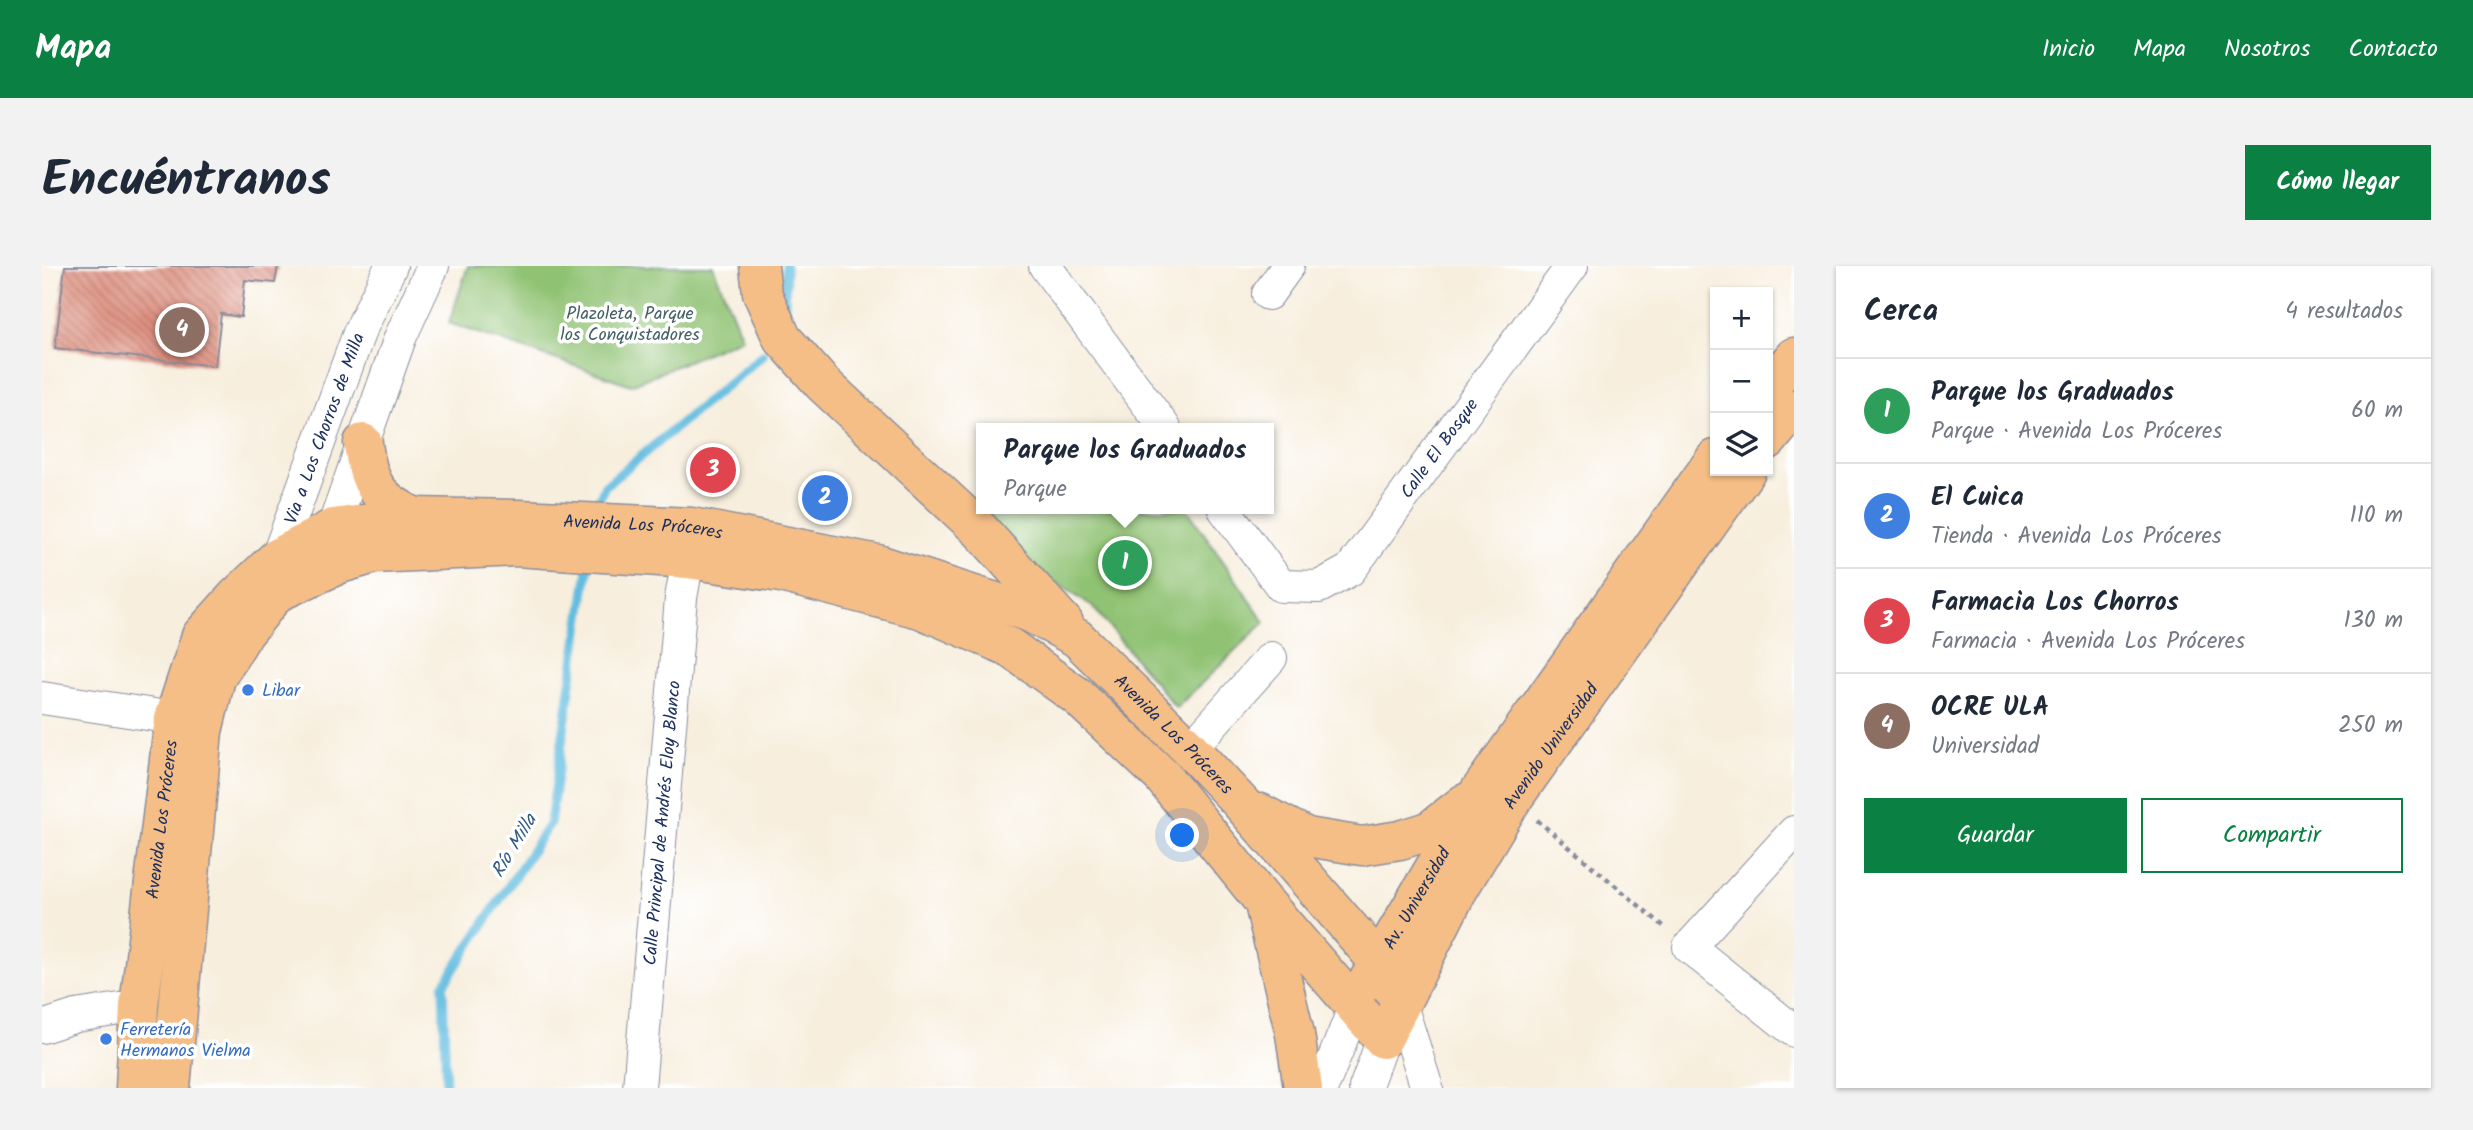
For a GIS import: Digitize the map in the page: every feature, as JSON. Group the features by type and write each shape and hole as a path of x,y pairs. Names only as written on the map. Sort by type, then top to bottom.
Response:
{"highway":[{"path":"758,266 762,293 782,338 822,383 981,530 1077,638"},
{"path":"1773,382 1794,357"},
{"path":"1773,434 1794,409"},
{"path":"363,443 366,467 374,488 393,506 415,517"},
{"name":"Avenido Universidad","path":"1383,1039 1457,892 1496,796 1710,467"},
{"name":"Avenido Universidad","path":"1496,796 1742,476"},
{"name":"Avenida Los Próceres","path":"135,1088 139,1006 174,718 201,636 237,596 337,546 415,517 692,527 878,564 1030,613 1077,638 1190,748 1378,961 1400,1002"},
{"name":"Avenida Los Próceres","path":"337,546 374,554 517,547 688,559 781,573 920,608 1009,647 1077,696 1162,776 1264,902 1383,1039"},
{"name":"Avenida Los Próceres","path":"171,1088 202,731 216,678 277,576"},
{"path":"1240,802 1307,838 1362,846 1400,840 1429,831 1496,796"},
{"name":"Av. Universidad","path":"1355,1006 1378,961 1496,796"},
{"path":"1264,902 1295,1034 1303,1088"}],"street":[{"name":"Via a Los Chorros de Milla","path":"277,576 359,333 391,266"},
{"path":"337,546 363,443 400,338 433,266"},
{"path":"1045,266 1161,423"},
{"path":"1268,294 1288,266"},
{"name":"Calle El Bosque","path":"1228,514 1281,586 1319,587 1350,570 1572,266"},
{"name":"Calle Principal de Andrés Eloy Blanco","path":"639,1088 681,598 688,559"},
{"path":"1190,748 1271,658"},
{"path":"42,698 174,718"},
{"path":"1794,832 1689,947 1794,1031"},
{"path":"1400,1002 1427,1088"},
{"path":"42,1027 76,1016 139,1006"},
{"path":"1322,1088 1355,1006"},
{"path":"1365,1088 1383,1039"}],"path":[{"path":"1496,796 1689,947"}],"green space":[{"name":"Plazoleta, Parque los Conquistadores","path":"468,266 713,266 742,338 631,385 449,323"},
{"path":"976,508 976,514 1190,514 1265,622 1176,708 1093,607 960,519"}],"building":[{"path":"65,266 278,266 275,283 245,280 241,317 221,314 215,366 55,348"}],"waterway":[{"name":"Río Milla","path":"785,310 786,266"},
{"name":"Río Milla","path":"594,509 605,486 763,355"},
{"name":"Río Milla","path":"446,1088 443,986 550,823 589,563"}],"place":[{"name":"OCRE ULA","path":"182,330"},
{"name":"Farmacia Los Chorros","path":"713,470"},
{"name":"El Cuica","path":"825,498"},
{"name":"Parque los Graduados","path":"1125,563"},
{"name":"Libar","path":"248,690"},
{"name":"Ferretería Hermanos Vielma","path":"106,1039"}]}
